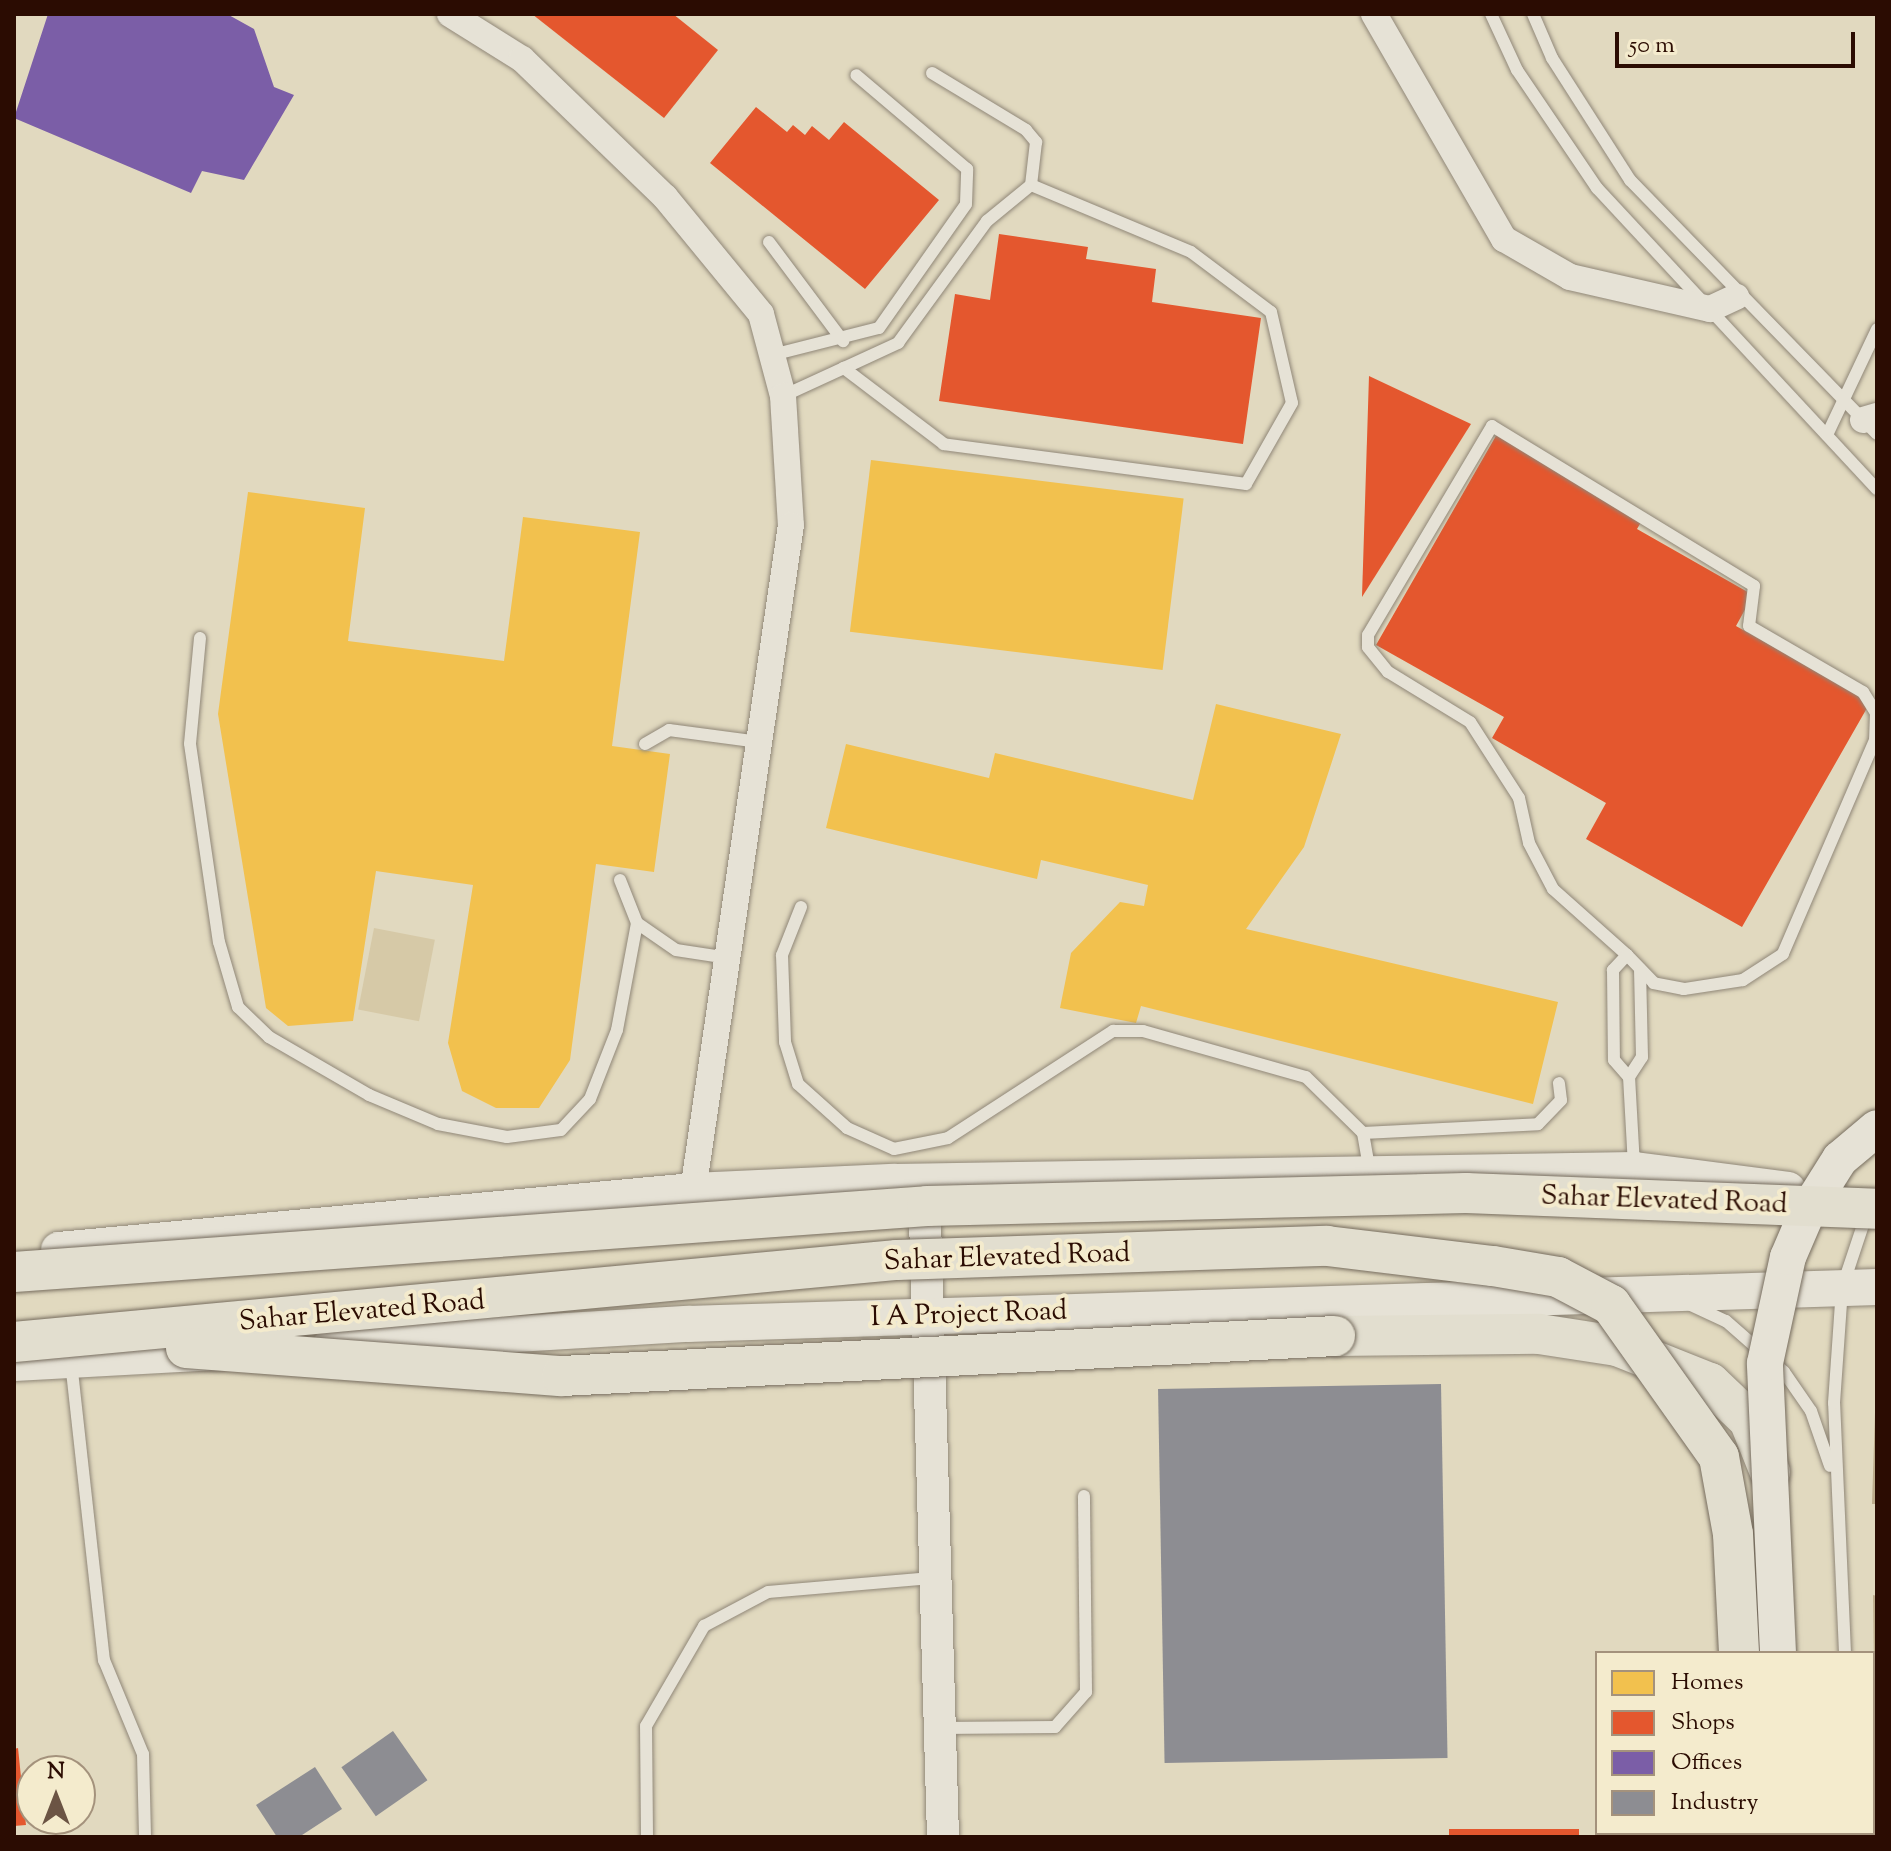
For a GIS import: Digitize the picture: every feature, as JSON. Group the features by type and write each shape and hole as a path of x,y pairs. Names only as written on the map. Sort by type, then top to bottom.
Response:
{"main road":[{"path":"1778,1651 1765,1363 1788,1257 1809,1208 1840,1159 1877,1128"},
{"path":"14,1255 905,1171 1371,1174 1635,1170 1876,1203"},
{"name":"Sahar Elevated Road","path":"14,1272 927,1206 1466,1193 1876,1203"},
{"name":"Sahar Elevated Road","path":"14,1342 74,1350 897,1260 1327,1246 1558,1277 1611,1305 1719,1457 1733,1534 1739,1651"},
{"path":"1673,1298 1859,1287"},
{"name":"I A Project Road","path":"14,1363 74,1350 922,1316 1673,1298"},
{"path":"74,1350 562,1376 1335,1336 1539,1334 1617,1346 1710,1383 1749,1420 1784,1508 1793,1651"}],"street":[{"path":"450,14 522,59 665,197 761,314 783,396 791,525 731,959 693,1191"},
{"path":"1374,14 1504,239 1570,277 1710,309 1736,297"},
{"path":"905,1171 922,1316 943,1837"}],"lane":[{"path":"1491,14 1517,70 1597,188 1877,489"},
{"path":"1533,14 1552,58 1630,180 1736,297 1865,418"},
{"path":"783,396 898,343 987,221 1031,185 1036,142 1026,130 932,73"},
{"path":"771,355 843,341 879,328 971,186 967,169 856,75"},
{"path":"844,368 944,444 1246,484 1292,403 1271,312 1191,252 1031,185"},
{"path":"769,242 843,341"},
{"path":"1865,418 1877,329"},
{"path":"1827,435 1865,418"},
{"path":"1492,426 1754,586 1749,626 1874,705 1875,740 1783,954 1743,980 1684,989 1654,983 1627,955 1553,889 1529,843 1519,798 1470,722 1388,672 1368,647 1368,635 1492,426"},
{"path":"200,638 190,744 219,942 238,1007 269,1037 369,1095 438,1124 507,1137 561,1130 590,1099 617,1030 637,923 620,880"},
{"path":"645,744 669,730 759,742"},
{"path":"801,907 782,955 778,998 798,1084 847,1128 905,1171 948,1138 1113,1031 1204,1044 1306,1077 1363,1133 1371,1174"},
{"path":"637,923 676,950 731,959"},
{"path":"1627,955 1613,970 1614,1060 1629,1077"},
{"path":"1635,1170 1629,1077 1642,1057 1640,969"},
{"path":"1363,1133 1538,1124 1561,1100 1559,1083"},
{"path":"1845,1651 1834,1476 1859,1287 1876,1203"},
{"name":"I A Project Road","path":"1673,1298 1726,1321 1784,1372 1811,1411 1834,1476"},
{"path":"74,1350 104,1660 143,1754 145,1837"},
{"path":"938,1728 1055,1727 1086,1692 1084,1496"},
{"path":"647,1837 646,1726 704,1626 768,1592 931,1578"}],"shaded area":[{"path":"374,928 435,940 419,1021 358,1009"},
{"path":"1877,1352 1877,1504 1872,1504"},
{"path":"1873,1595 1877,1596 1877,1837 1875,1651"}],"building: Homes":[{"path":"871,460 1184,498 1163,670 850,632"},
{"path":"248,492 365,508 348,641 504,661 523,517 640,532 612,746 670,754 654,872 596,864 570,1060 539,1108 496,1108 462,1091 448,1043 473,885 376,871 353,1021 288,1026 266,1008 218,714"},
{"path":"1216,704 1341,734 1304,847 1246,929 1558,1002 1533,1104 1141,1006 1136,1023 1060,1008 1071,953 1120,902 1144,906 1148,885 1041,860 1037,879 826,828 846,744 989,778 995,753 1193,800"}],"building: Shops":[{"path":"532,14 673,14 718,50 664,118"},
{"path":"756,107 787,132 793,125 805,135 812,126 829,140 844,122 939,200 865,289 710,163"},
{"path":"999,234 1088,247 1086,259 1156,269 1152,302 1261,318 1243,444 939,401 955,294 990,300"},
{"path":"1369,376 1471,424 1362,597"},
{"path":"1497,434 1644,517 1637,529 1753,595 1736,626 1871,701 1742,927 1586,839 1606,803 1492,738 1504,717 1376,645"},
{"path":"18,1748 19,1755 16,1755 14,1826 14,1749"},
{"path":"1449,1829 1579,1829 1579,1837 1449,1837"}],"building: Offices":[{"path":"48,14 227,14 254,29 274,87 294,95 244,180 202,171 191,193 14,118"}],"building: Industry":[{"path":"1441,1384 1448,1758 1165,1763 1158,1389"},
{"path":"393,1731 427,1780 376,1816 341,1767"},
{"path":"315,1767 342,1809 299,1837 277,1837 256,1805"}]}
